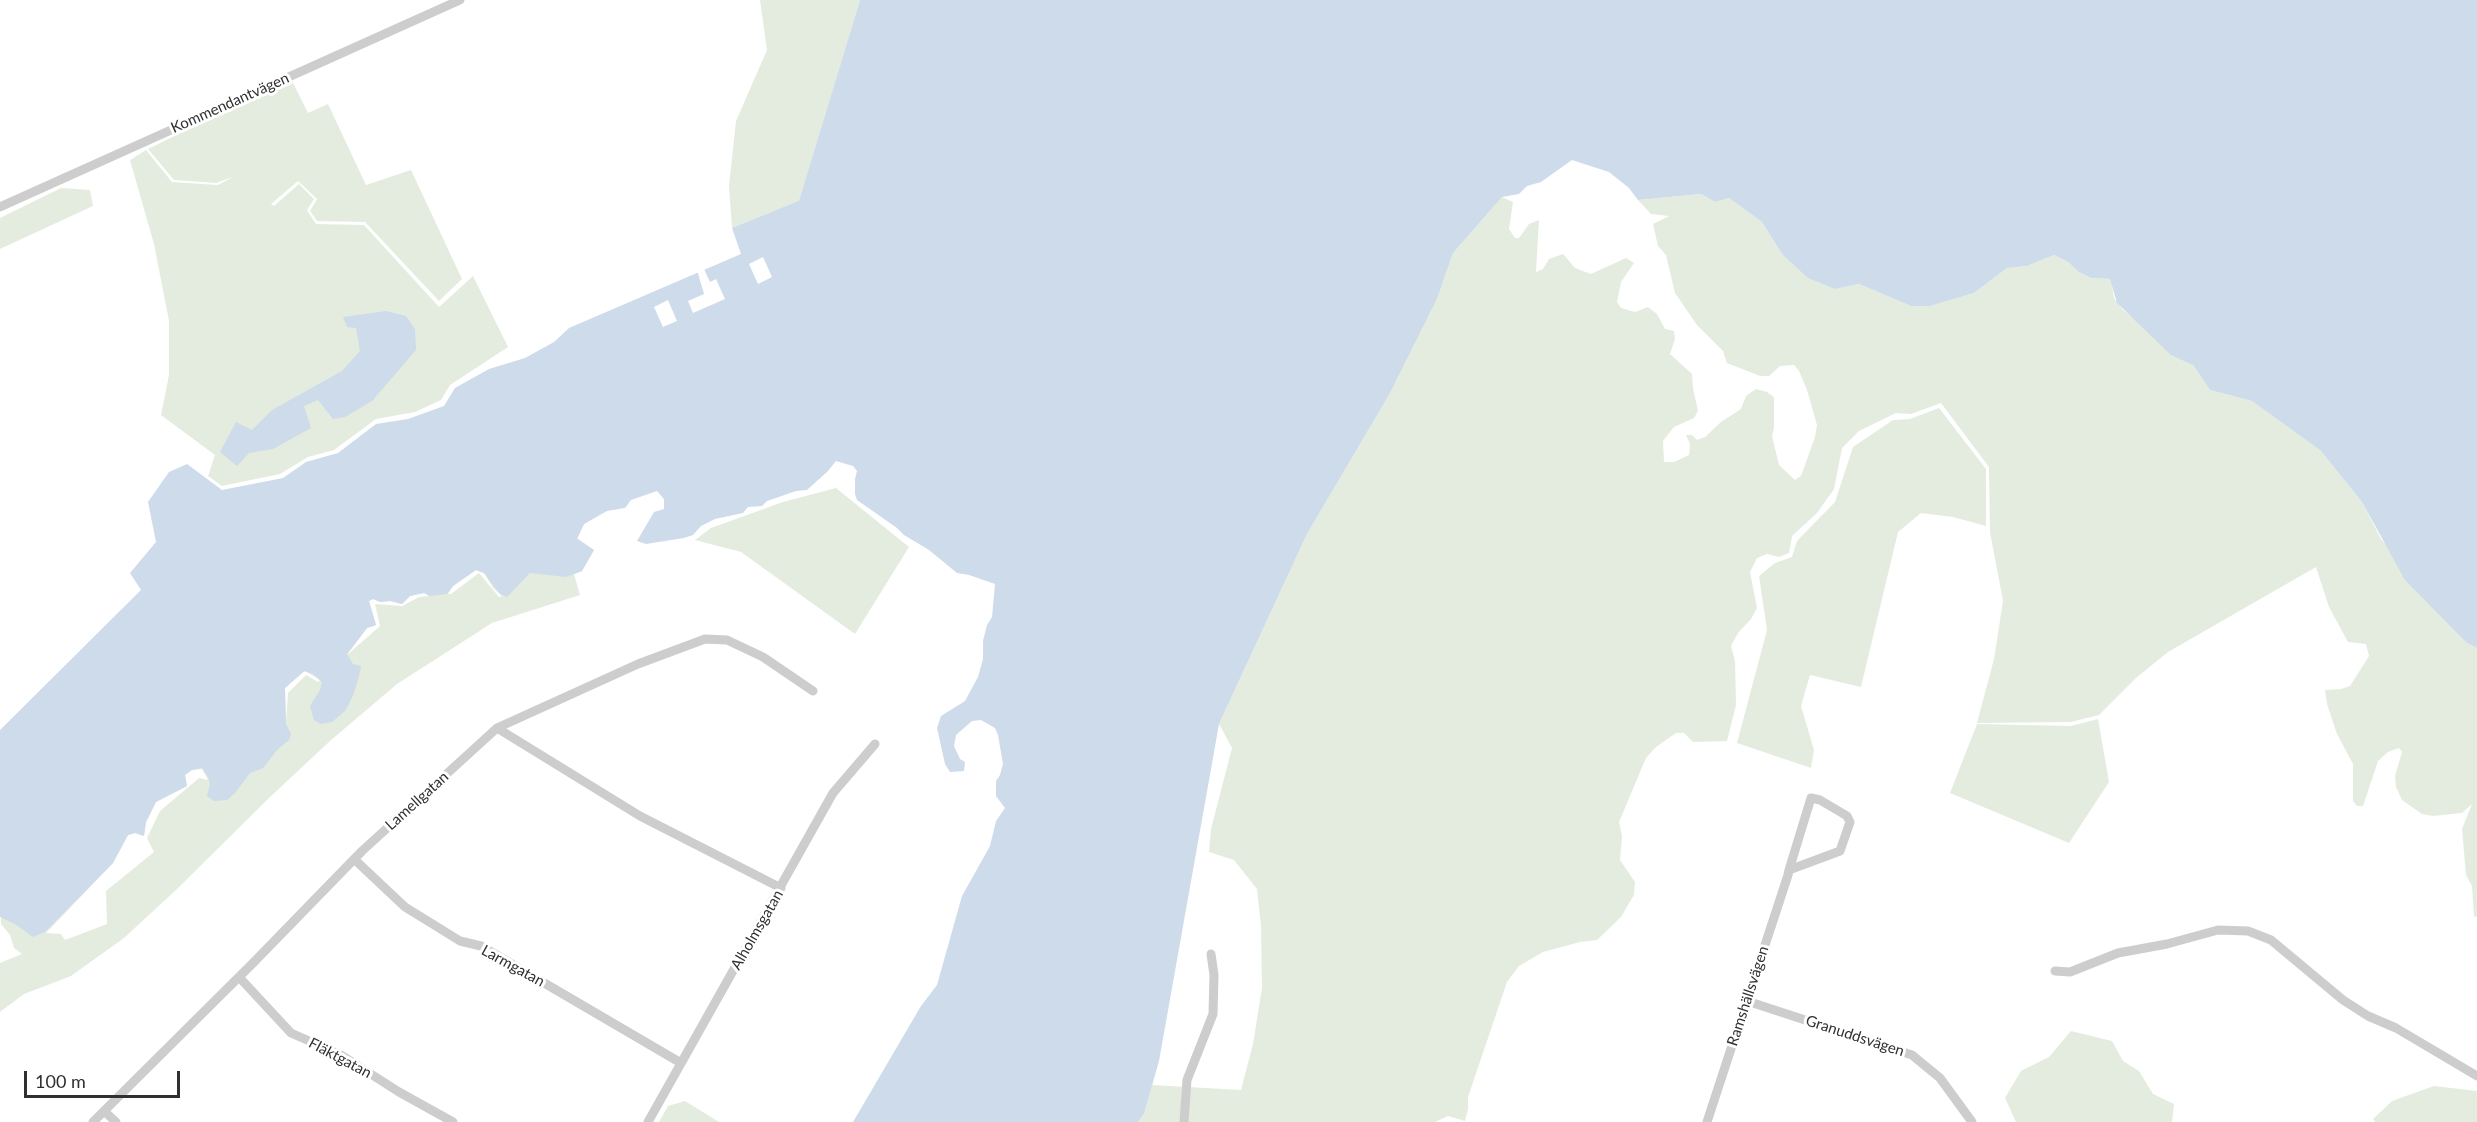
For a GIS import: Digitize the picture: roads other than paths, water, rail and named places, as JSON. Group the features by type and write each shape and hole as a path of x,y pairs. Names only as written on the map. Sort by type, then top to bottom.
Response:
{"street":[{"name":"Kommendantvägen","path":"0,207 460,0"},
{"name":"Lamellgatan","path":"93,1122 354,859 497,728 638,664 705,639 728,640 763,657 813,691"},
{"path":"497,728 640,816 781,888"},
{"name":"Alholmsgatan","path":"648,1122 833,793 874,744"},
{"name":"Ramshällsvägen","path":"1707,1122 1811,798 1820,800 1847,816 1850,822 1840,851 1789,870"},
{"name":"Larmgatan","path":"354,859 405,907 460,941 481,946 681,1063"},
{"path":"2055,971 2070,972 2118,953 2167,944 2218,930 2248,931 2271,940 2343,1000 2368,1016 2405,1033 2477,1076"},
{"path":"1184,1122 1187,1080 1212,1014 1214,975 1211,954"},
{"name":"Fläktgatan","path":"239,977 291,1033 341,1055 399,1092 453,1122"},
{"name":"Granuddsvägen","path":"1747,1001 1912,1055 1940,1078 1972,1122"},
{"path":"104,1111 116,1122"}],"water":[{"path":"860,0 2477,0 2477,648 2467,643 2405,580 2362,502 2321,451 2252,401 2210,390 2193,365 2171,355 2117,303 2110,279 2091,278 2054,255 2027,266 2007,268 1974,293 1930,306 1911,306 1859,284 1835,289 1808,278 1782,254 1762,222 1729,198 1715,202 1701,194 1638,200 1629,188 1609,172 1572,160 1541,182 1527,186 1519,194 1502,197 1453,253 1437,299 1389,395 1307,534 1219,724 1159,1061 1144,1114 1138,1122 853,1122 921,1006 937,985 962,896 990,846 996,821 1005,808 996,796 996,781 1003,764 995,728 981,720 972,721 956,735 954,746 960,759 965,762 964,771 950,772 945,764 937,728 941,716 965,701 978,677 983,659 983,641 987,625 992,617 995,584 957,573 929,550 904,535 857,500 855,479 857,471 853,466 836,461 807,490 796,491 767,501 762,506 748,507 743,513 715,519 701,526 693,535 684,538 646,544 637,541 654,512 664,509 664,499 657,491 631,500 625,508 607,511 584,524 577,539 594,550 582,571 566,577 530,573 507,597 500,594 484,573 476,570 453,586 447,594 430,596 424,593 410,596 402,604 373,599 369,601 376,625 367,628 347,654 353,664 361,666 360,672 346,710 332,722 321,724 314,720 310,706 322,682 313,674 304,671 285,688 286,724 291,734 289,740 277,750 263,768 250,773 227,800 214,801 207,796 210,784 208,777 202,768 192,770 185,775 187,786 156,802 146,822 144,836 135,833 128,835 113,863 45,932 33,937 0,917 0,730 141,590 130,573 156,542 148,502 169,472 187,464 222,490 283,478 306,462 338,453 376,424 408,419 444,406 455,388 489,369 525,358 554,342 569,328 741,254 732,228 799,201"},
{"path":"386,311 406,316 415,329 416,350 372,401 345,417 333,419 318,400 304,406 311,428 273,449 249,453 237,466 220,452 236,422 252,430 272,410 342,371 360,351 356,328 347,327 343,317"}]}
